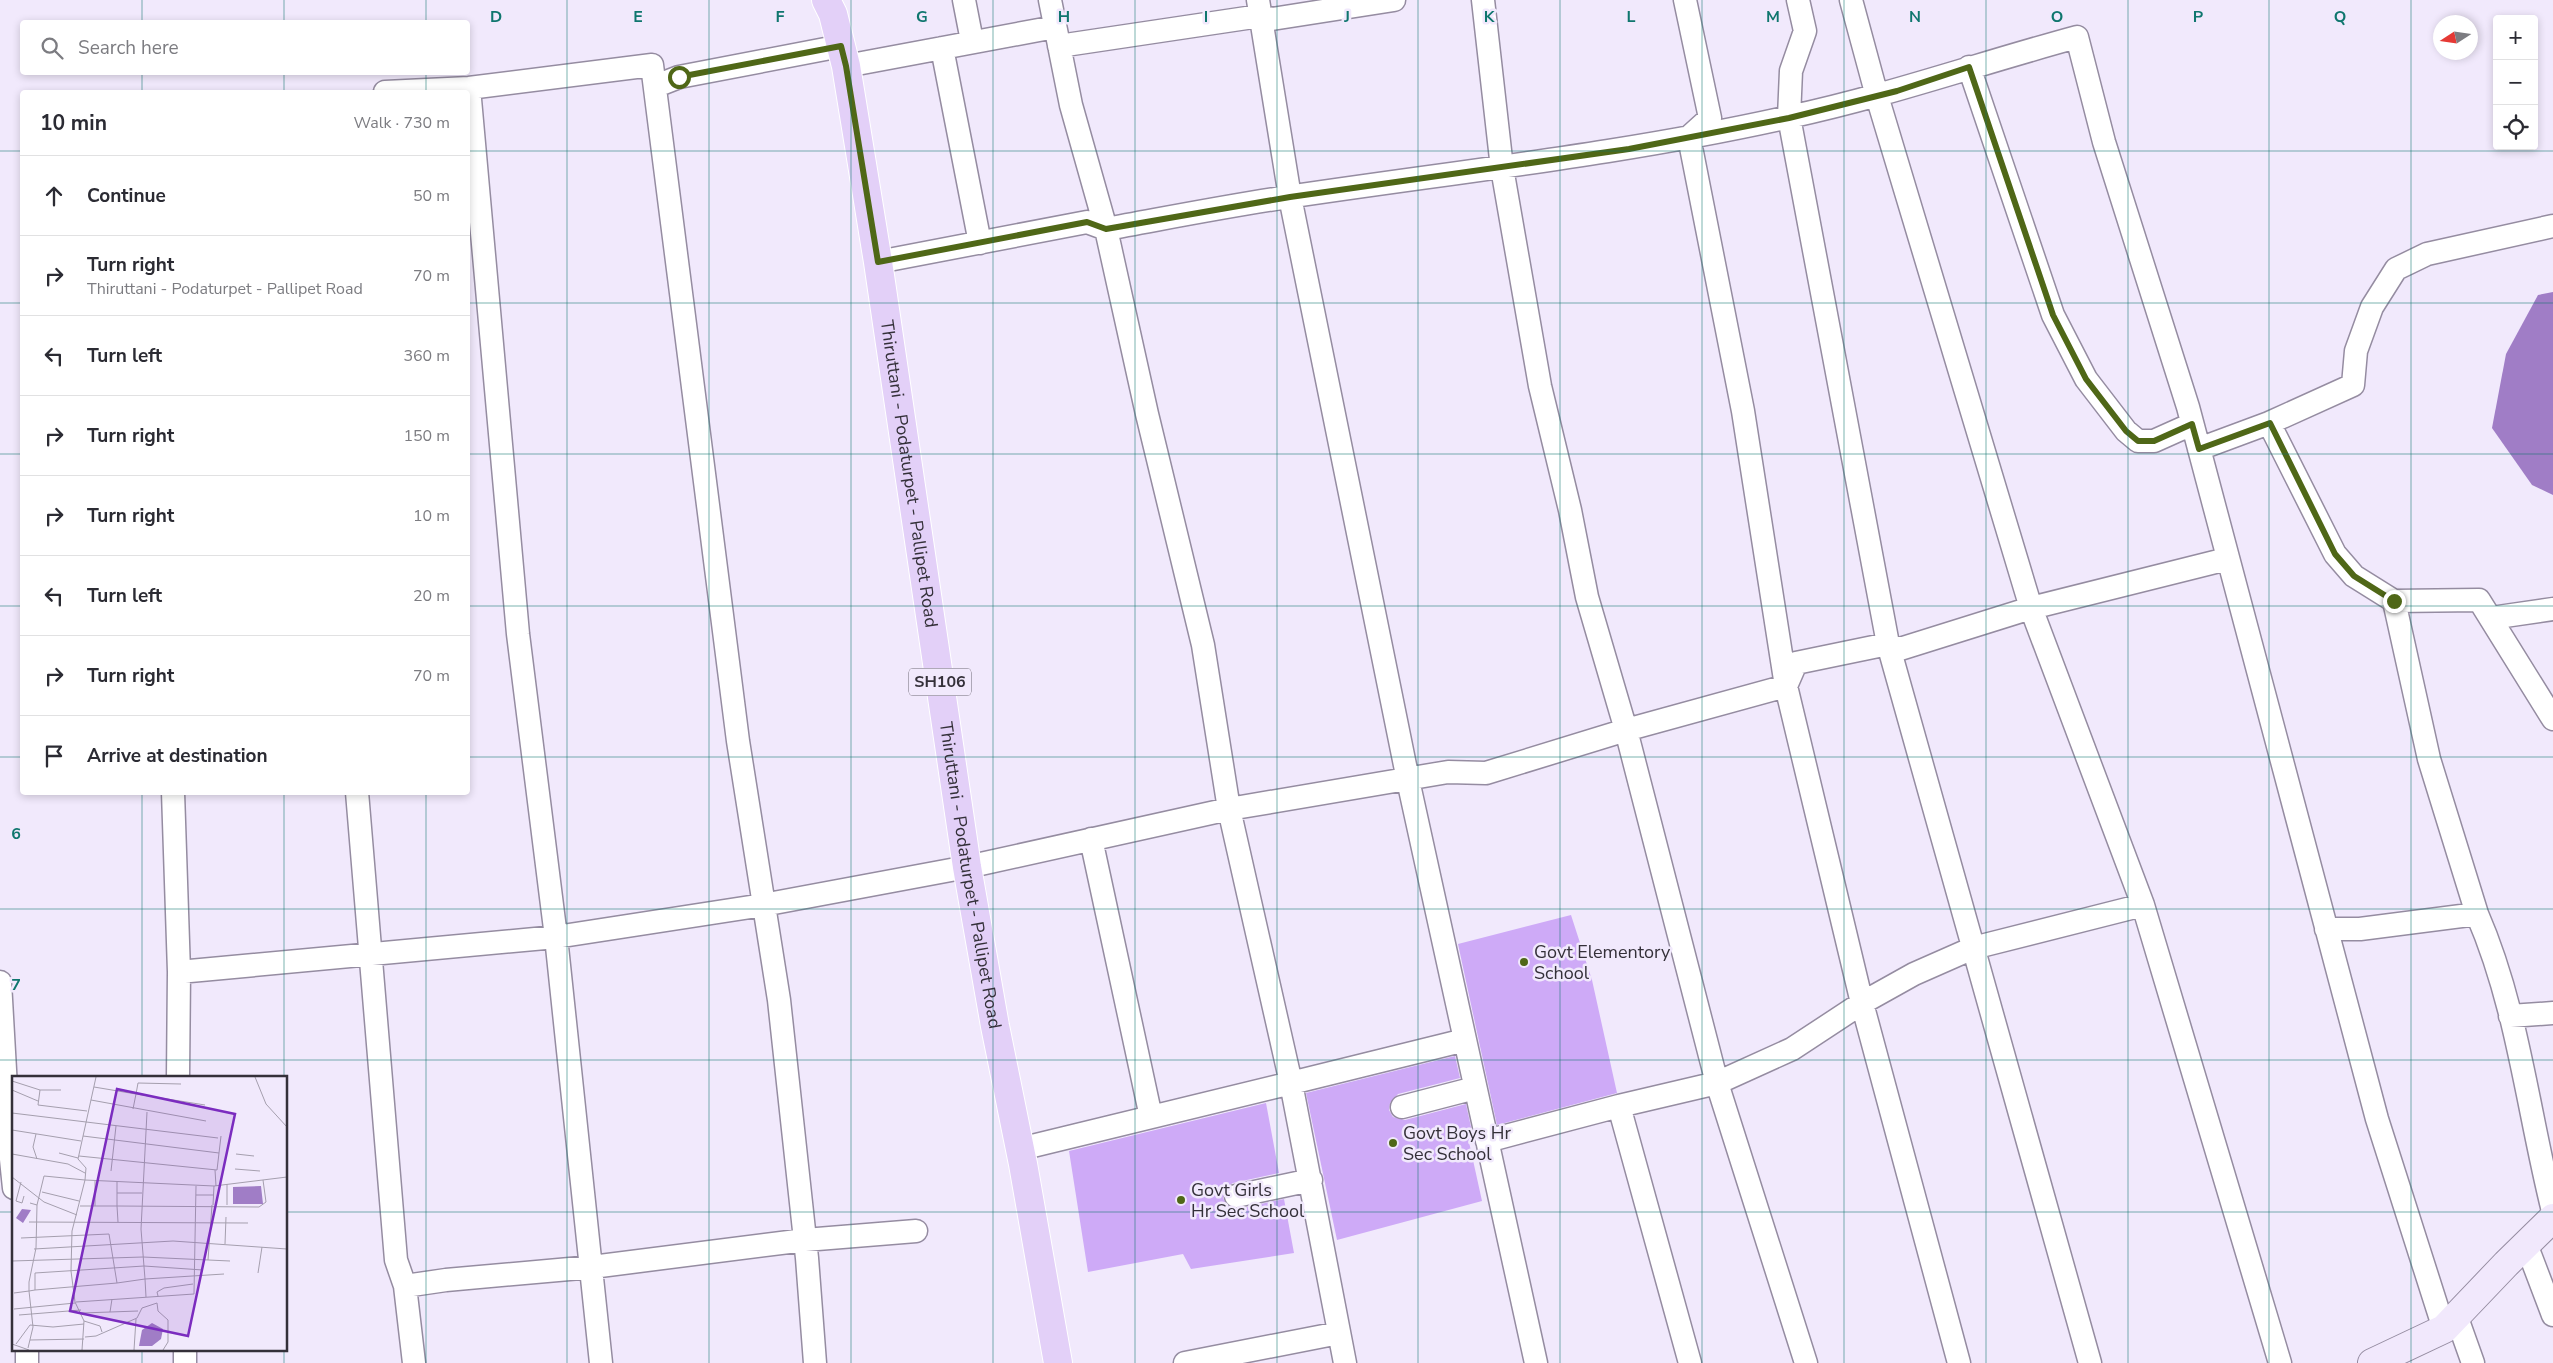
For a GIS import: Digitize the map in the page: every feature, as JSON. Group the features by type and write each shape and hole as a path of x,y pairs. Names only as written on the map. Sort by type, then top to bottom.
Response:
{"main road":[{"name":"Thiruttani - Podaturpet - Pallipet Road","path":"826,0 844,56 878,262 968,867 995,1026 1020,1148 1058,1363"},
{"path":"2372,1363 2451,1324 2553,1218"}],"street":[{"path":"964,0 972,41"},
{"path":"1050,0 1071,105 1106,229 1147,414 1202,645 1229,809 1291,1083 1345,1363"},
{"path":"656,86 679,77 844,56 942,48 972,41 1057,37 1259,8 1272,19 1394,0"},
{"path":"1483,0 1502,168 1540,386 1570,510 1588,597 1626,730 1717,1083 1806,1363"},
{"path":"1685,0 1710,118 1689,137"},
{"path":"1798,0 1805,32 1791,70 1789,118 1888,644 2090,1363"},
{"path":"1851,0 1877,96 2031,608 2142,905 2280,1363"},
{"path":"1259,8 1290,197 1408,780 1536,1363"},
{"path":"878,262 1087,222 1106,229 1290,197 1629,149 1789,118 1877,96 1969,67 2077,37 2104,142 2199,449 2377,1119 2451,1324 2473,1363"},
{"path":"942,48 980,243"},
{"path":"427,90 469,88 652,65 722,624 763,905 779,1000 806,1240 815,1363"},
{"path":"1969,67 2053,315 2086,379 2126,431 2138,441 2154,441 2192,424"},
{"path":"470,99 518,634 556,937 601,1363"},
{"path":"1689,137 1743,411 1786,686 1862,1003 1959,1363"},
{"path":"2199,449 2270,423 2353,385 2356,351 2369,316 2396,269 2427,254 2553,226"},
{"path":"2270,423 2335,554 2354,576 2394,601 2479,600 2553,719"},
{"path":"1786,686 1796,664 1888,644 1900,649 2031,608 2227,559"},
{"path":"2394,601 2429,759 2477,914 2493,951 2510,1016 2553,1211"},
{"path":"2490,618 2553,609"},
{"path":"179,972 556,937 763,905 968,867 1229,809 1448,772 1486,773 1626,730 1786,686"},
{"path":"173,795 179,972 178,1076"},
{"path":"357,795 396,1260 405,1286 414,1363"},
{"path":"1091,839 1151,1117"},
{"path":"1487,1141 1619,1106 1717,1083 1792,1049 1862,1003 1914,974 1973,948 2142,905"},
{"path":"2326,929 2369,928 2477,914"},
{"path":"0,982 8,1140 12,1172"},
{"path":"2510,1016 2553,1013"},
{"path":"1020,1148 1465,1040"},
{"path":"1402,1107 1475,1088"},
{"path":"1619,1106 1690,1363"},
{"path":"1236,1196 1311,1180"},
{"path":"405,1286 446,1280 592,1267 806,1240 916,1231"},
{"path":"2526,1244 2553,1315"},
{"path":"1185,1363 1339,1333"},
{"path":"27,1350 27,1363"},
{"path":"185,1350 185,1363"}],"shaded area":[{"path":"2553,292 2553,495 2532,485 2492,428 2506,354 2538,295"}],"building":[{"name":"Govt Boys Hr Sec School","path":"1571,915 1592,980 1617,1093 1497,1125 1458,944"},
{"name":"Govt Boys Hr Sec School","path":"1455,1056 1460,1078 1398,1094 1390,1103 1389,1110 1393,1117 1405,1120 1466,1104 1474,1141 1469,1142 1482,1201 1337,1240 1306,1093"},
{"name":"Govt Girls Hr Sec School","path":"1266,1103 1279,1173 1233,1183 1227,1187 1223,1198 1227,1205 1238,1209 1284,1199 1294,1253 1191,1269 1183,1254 1088,1272 1069,1151"}],"place":[{"name":"Govt Elementory School","path":"1524,962"},
{"name":"Govt Boys Hr Sec School","path":"1393,1143"},
{"name":"Govt Girls Hr Sec School","path":"1181,1200"}],"route":[{"path":"679,77 841,46 846,66 878,262 1087,222 1106,229 1290,197 1629,149 1789,118 1897,91 1969,67 2053,315 2086,379 2126,431 2138,441 2154,441 2192,424 2199,449 2270,423 2335,554 2354,576 2394,601"}]}
